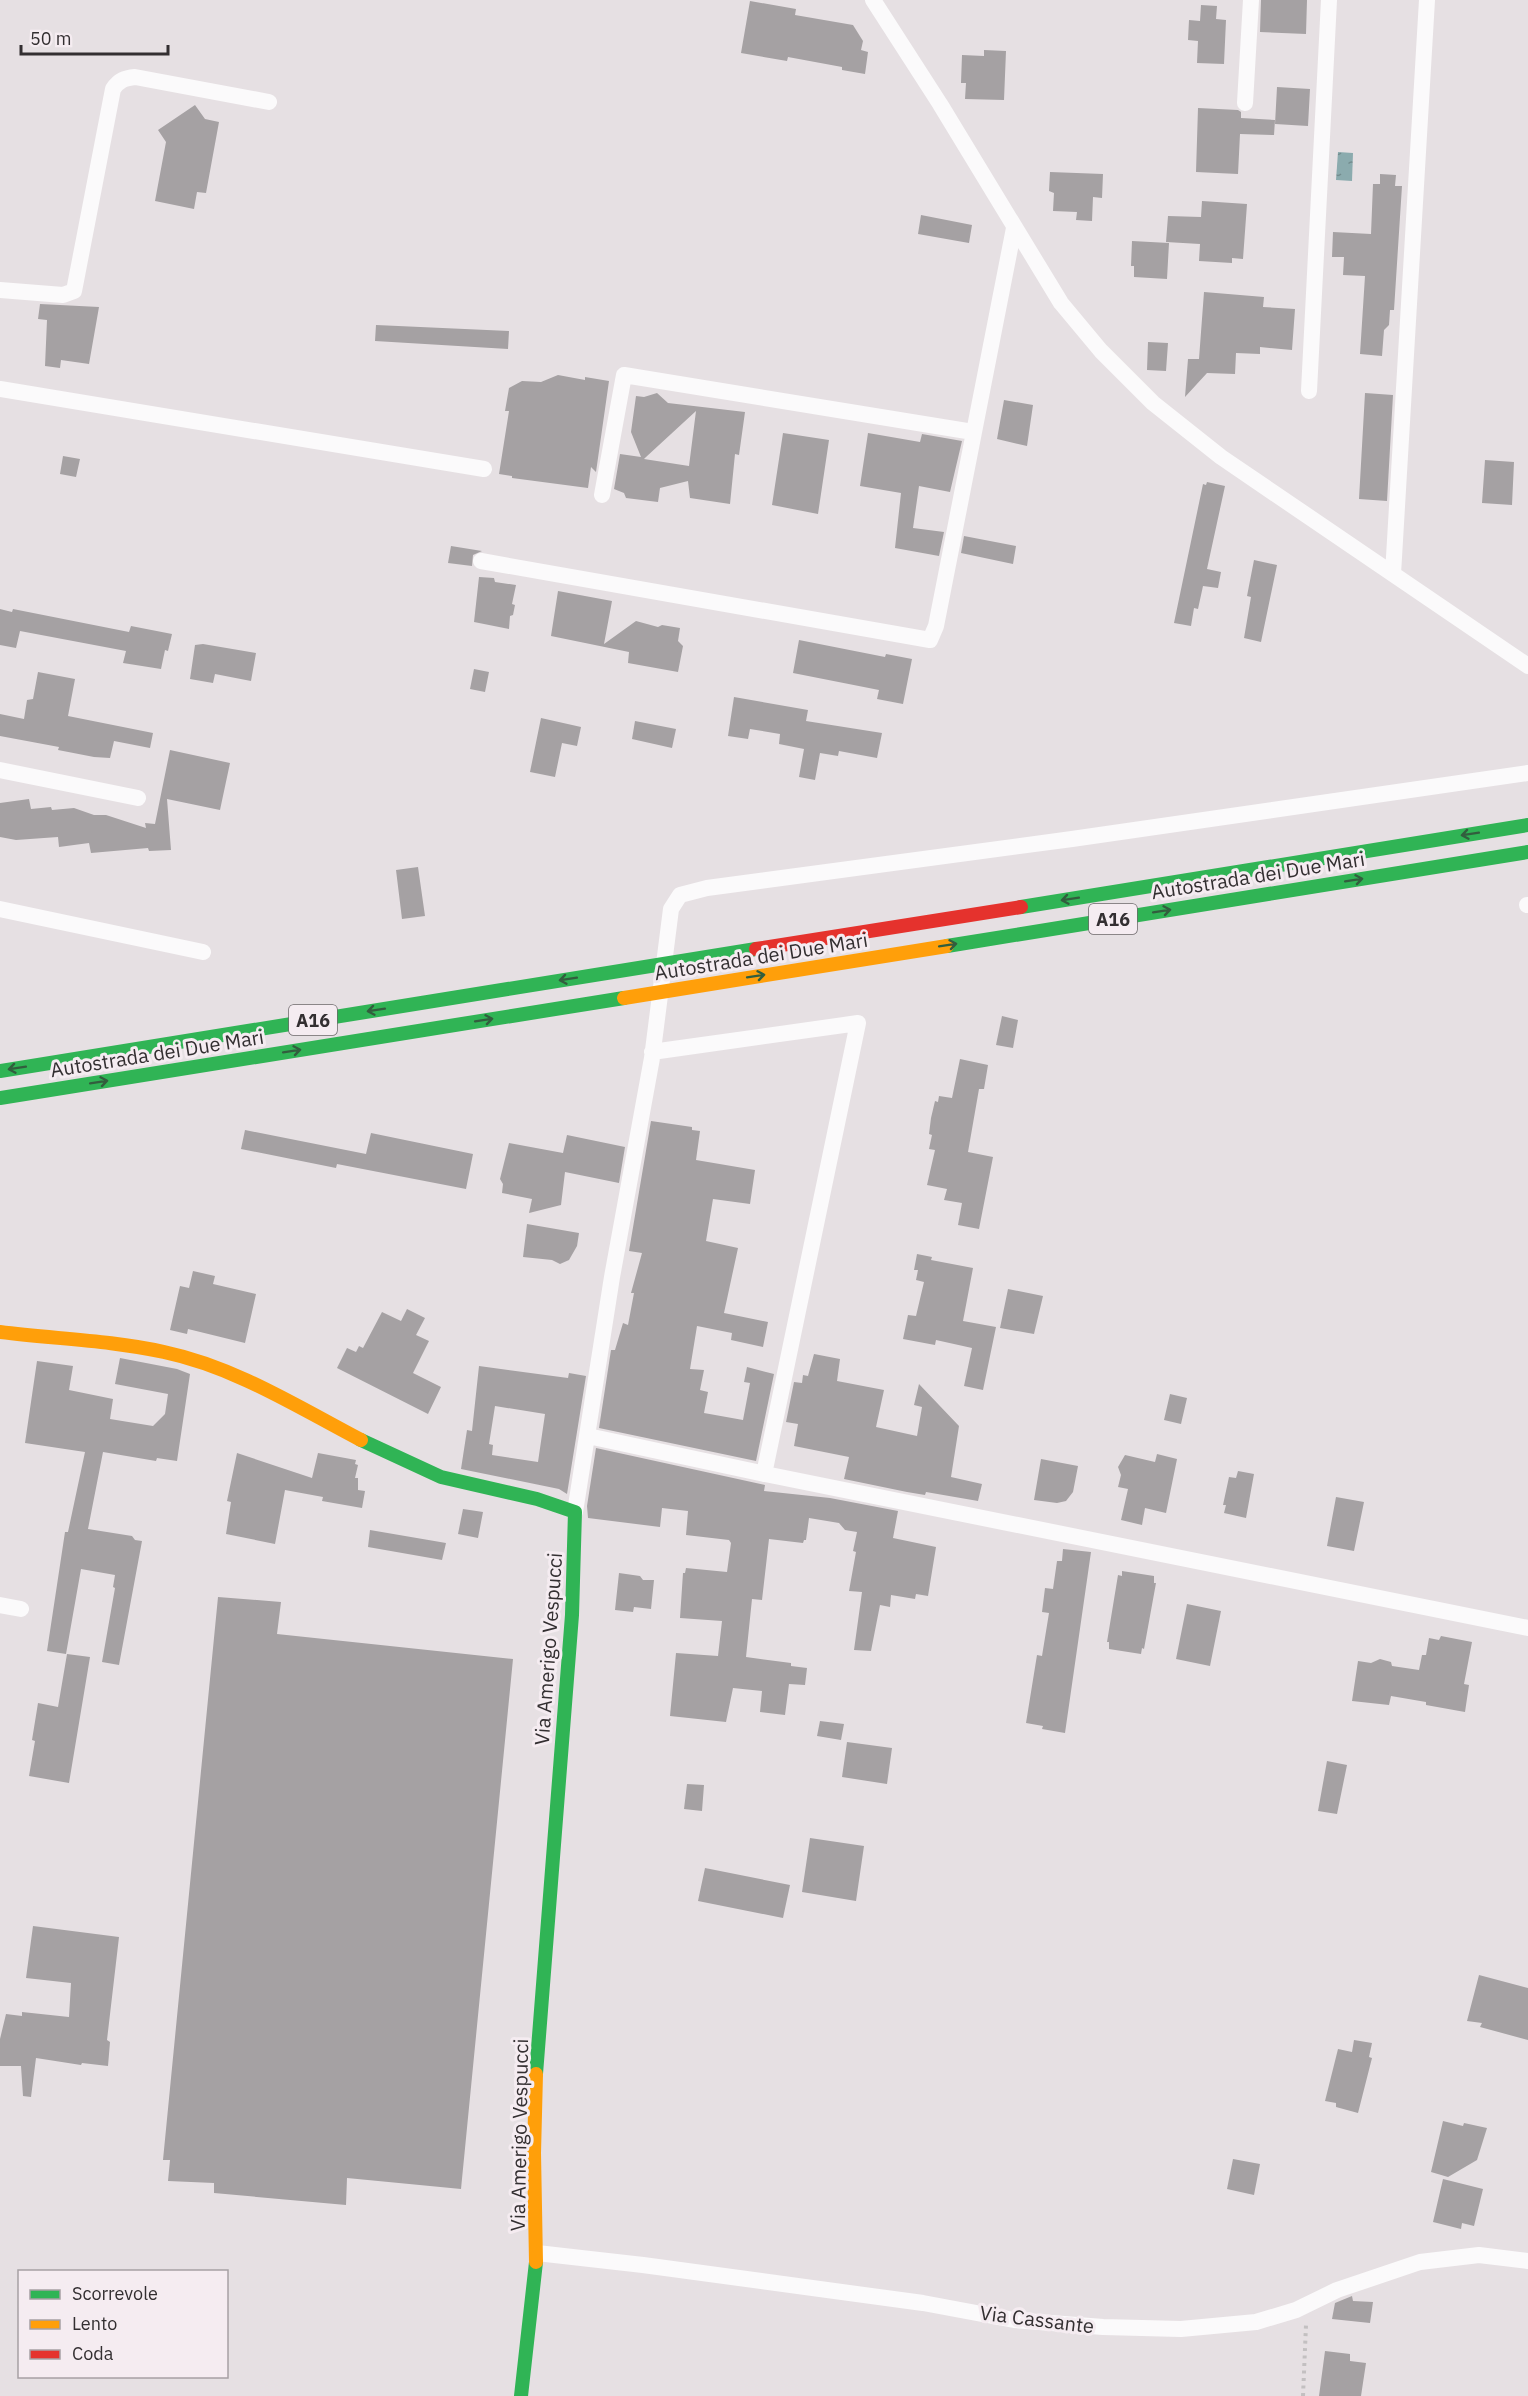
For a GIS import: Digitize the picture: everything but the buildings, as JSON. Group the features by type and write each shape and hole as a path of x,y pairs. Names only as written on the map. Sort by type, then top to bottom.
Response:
{"main road":[{"name":"Autostrada dei Due Mari","path":"0,1071 1528,825"},
{"name":"Autostrada dei Due Mari","path":"0,1098 1528,852"},
{"path":"0,1332 116,1344 186,1357 238,1375 422,1470 461,1484 534,1498 575,1512"},
{"name":"Via Amerigo Vespucci","path":"521,2396 537,2253 534,2153 537,2056 572,1615 575,1512"}],"street":[{"path":"873,0 940,104 1061,303 1101,351 1153,403 1221,457 1528,666"},
{"path":"1245,103 1251,0"},
{"path":"1309,391 1329,0"},
{"path":"1393,574 1427,0"},
{"path":"0,290 63,295 74,291 113,89 118,82 135,77 269,102"},
{"path":"481,561 930,640 936,626 1014,228"},
{"path":"602,495 624,375 973,432"},
{"path":"0,389 484,469"},
{"path":"0,770 138,798"},
{"path":"575,1512 612,1277 652,1052 671,909 680,895 707,888 1072,839 1528,773"},
{"path":"0,909 203,952"},
{"path":"652,1052 858,1023 764,1474"},
{"path":"588,1436 764,1474 1528,1628"},
{"path":"0,1605 21,1609"},
{"name":"Via Cassante","path":"537,2253 923,2303 1014,2320 1103,2327 1181,2329 1256,2322 1296,2310 1337,2290 1420,2262 1479,2255 1528,2261"}],"path":[{"path":"1296,2310 1306,2326 1303,2396"}],"water":[{"path":"1338,152 1353,153 1352,181 1336,180"}],"traffic: fast":[{"path":"1021,907 1528,825"},
{"path":"947,946 1528,852"},
{"path":"0,1071 756,949"},
{"path":"0,1098 624,998"},
{"path":"361,1440 441,1477 537,1499 575,1512 572,1615 536,2074"},
{"path":"521,2396 536,2262"}],"traffic: slow":[{"path":"624,998 947,946"},
{"path":"0,1332 123,1345 190,1359 216,1367 266,1389 361,1440"},
{"path":"536,2074 534,2153 536,2262"}],"traffic: jam":[{"path":"756,949 1021,907"}]}
